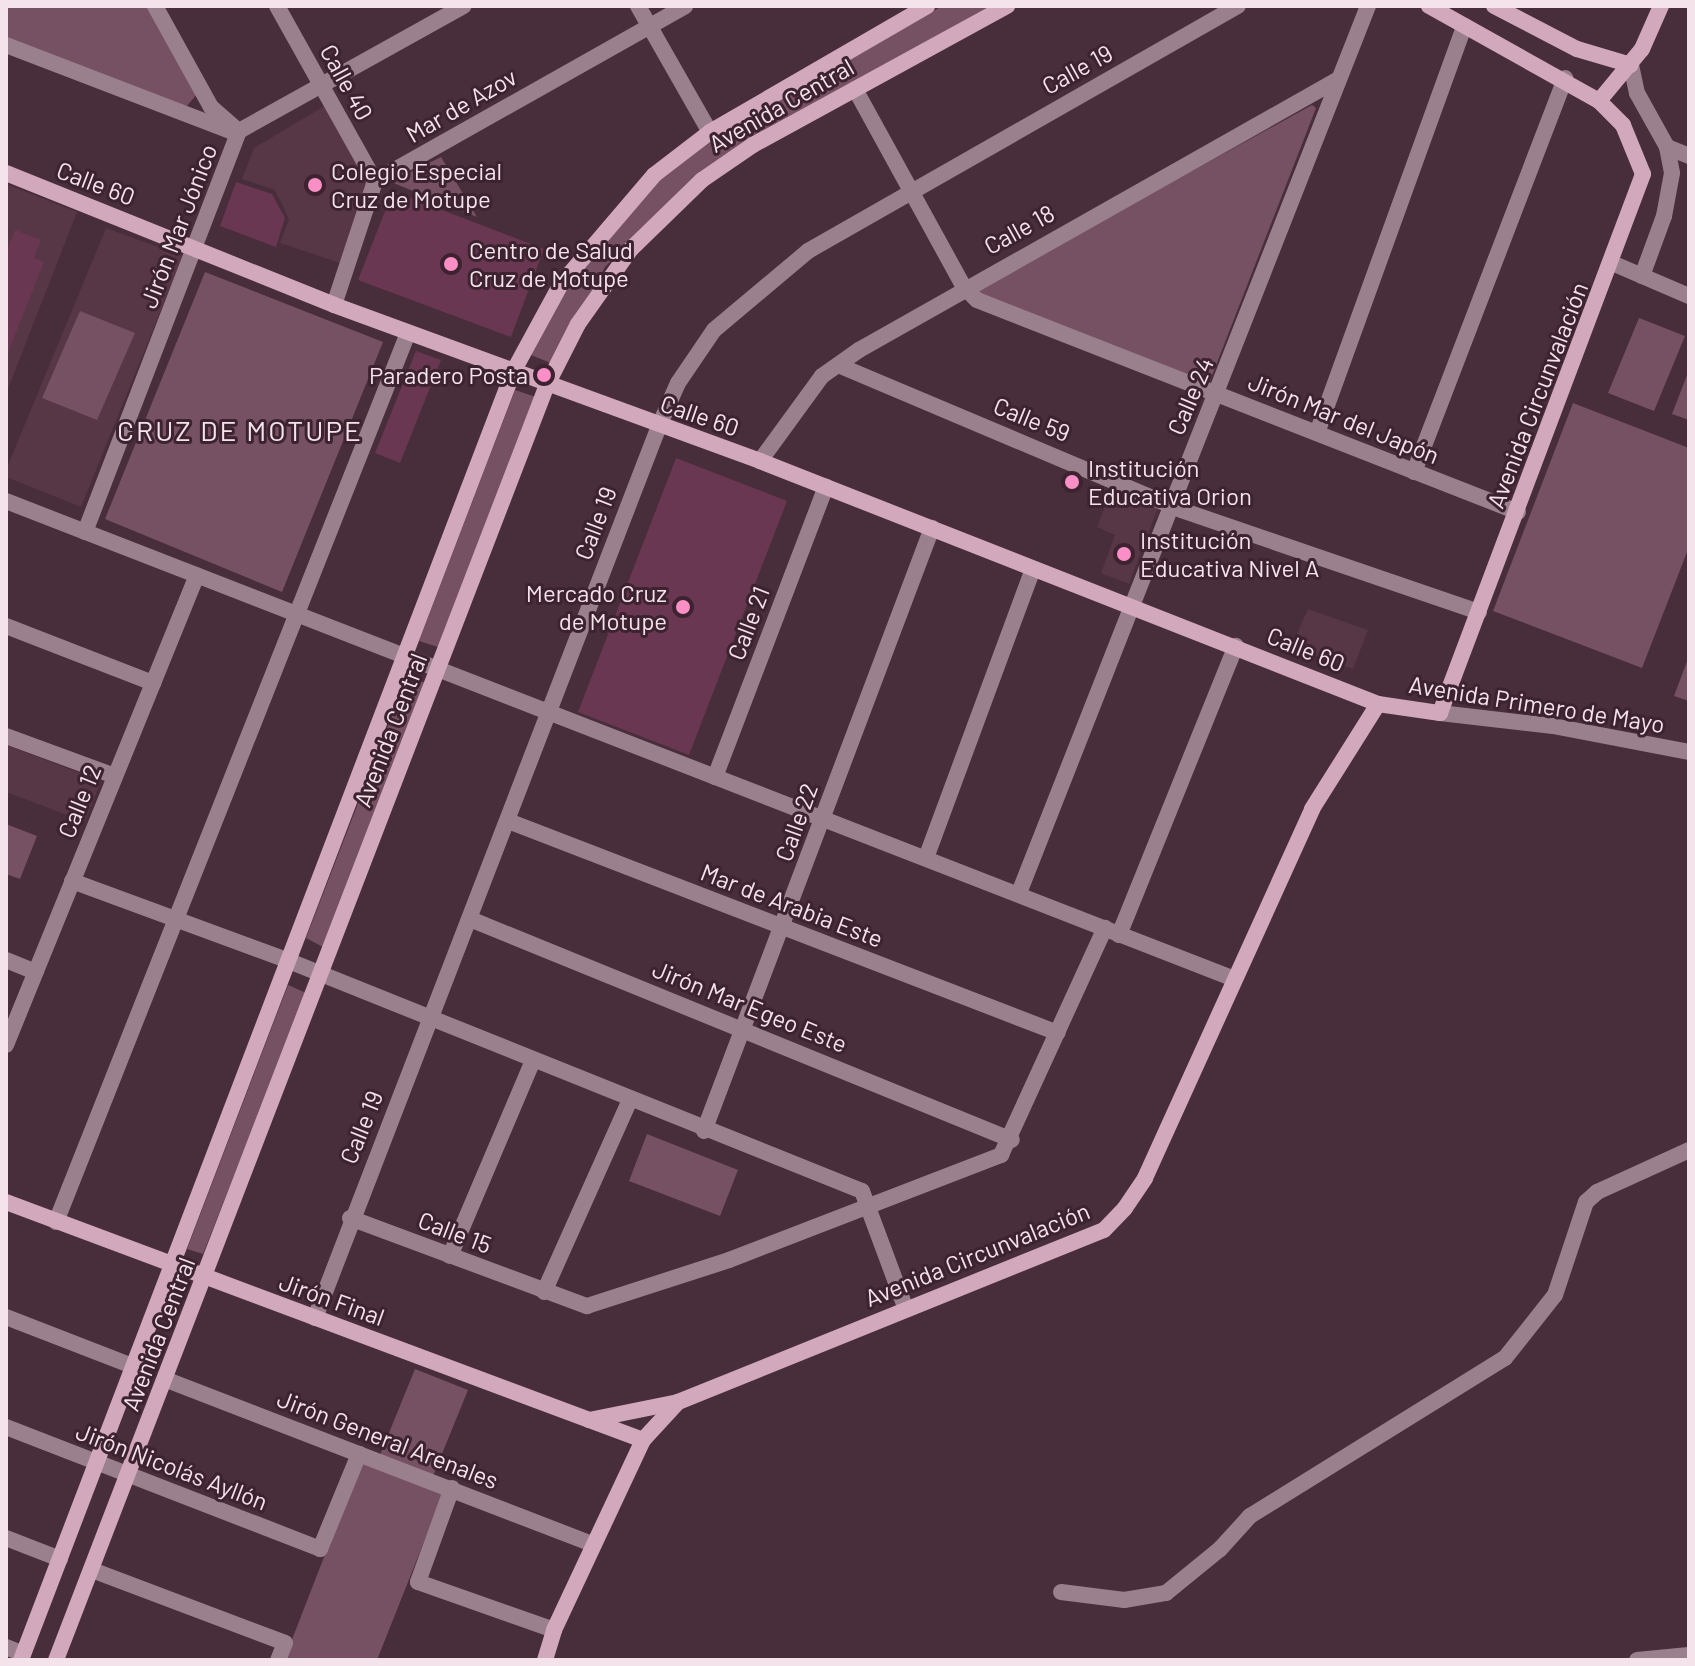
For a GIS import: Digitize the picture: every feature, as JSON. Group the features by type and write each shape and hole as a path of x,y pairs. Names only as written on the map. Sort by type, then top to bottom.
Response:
{"street":[{"path":"155,6 211,107 239,132"},
{"name":"Calle 40","path":"277,6 375,181"},
{"name":"Jirón Mar Jónico","path":"85,532 198,248 239,132 464,6"},
{"path":"638,6 710,132"},
{"name":"Mar de Azov","path":"375,181 685,6"},
{"name":"Avenida Central","path":"22,1657 174,1266 513,372 585,250 654,175 710,132 927,6"},
{"name":"Avenida Central","path":"56,1660 207,1278 547,385 595,299 662,215 753,145 1007,6"},
{"name":"Calle 19","path":"315,1318 350,1218 470,919 659,426 678,383 714,330 761,285 911,190 1238,6"},
{"name":"Calle 24","path":"1019,893 1170,502 1218,395 1368,6"},
{"name":"Avenida Circunvalación","path":"1429,6 1565,78 1599,101 1623,125 1642,163 1643,174 1440,713"},
{"path":"1599,101 1631,65 1661,6"},
{"path":"1503,8 1577,49 1631,65"},
{"path":"1317,433 1464,26"},
{"path":"6,45 239,132"},
{"path":"1631,65 1637,93 1667,147 1672,173 1664,216 1642,276"},
{"path":"1414,472 1565,78"},
{"name":"Calle 18","path":"760,461 797,406 838,365 964,287 1337,80"},
{"name":"Jirón Mar del Japón","path":"855,89 964,287 977,300 1518,512"},
{"path":"1667,147 1689,156"},
{"name":"Calle 60","path":"6,173 334,305 760,461 1378,704"},
{"path":"334,305 375,181"},
{"path":"1612,263 1689,296"},
{"path":"56,1222 408,333"},
{"name":"Calle 59","path":"838,365 1170,502 1479,612"},
{"name":"Calle 21","path":"715,777 826,487"},
{"path":"6,501 1232,978"},
{"name":"Calle 22","path":"704,1131 746,1029 932,528"},
{"path":"926,858 1033,569"},
{"name":"Calle 12","path":"6,1045 197,575"},
{"path":"6,626 153,683"},
{"path":"1012,1140 1058,1033 1112,932 1236,646"},
{"name":"Avenida Circunvalación","path":"545,1660 554,1630 643,1440 678,1402 1104,1230 1145,1178 1232,978 1312,809 1378,704"},
{"name":"Avenida Primero de Mayo","path":"1378,704 1553,726 1689,752"},
{"path":"6,736 115,776"},
{"name":"Mar de Arabia Este","path":"508,821 1058,1033"},
{"path":"72,881 289,961 704,1131 862,1191 871,1205 906,1309"},
{"name":"Jirón Mar Egeo Este","path":"470,919 1012,1140"},
{"path":"6,960 36,972"},
{"path":"450,1256 533,1060"},
{"path":"544,1292 630,1100"},
{"name":"Calle 15","path":"350,1218 544,1292 601,1306 1001,1155 1012,1140"},
{"path":"1061,1592 1124,1600 1166,1593 1220,1549 1250,1516 1505,1358 1555,1295 1586,1202 1597,1192 1689,1150"},
{"name":"Jirón Final","path":"6,1202 643,1440"},
{"path":"6,1317 135,1367"},
{"name":"Jirón General Arenales","path":"167,1380 593,1544"},
{"path":"589,1420 678,1402"},
{"name":"Jirón Nicolás Ayllón","path":"6,1427 320,1549 359,1454"},
{"path":"452,1488 418,1582 554,1630"},
{"path":"6,1538 60,1559"},
{"path":"92,1570 285,1643 278,1660"},
{"path":"6,1647 22,1657"},
{"path":"1637,1660 1689,1655"}],"shaded area":[{"path":"6,6 147,6 197,94 181,113 6,45"},
{"path":"942,6 990,6 735,149 638,233 605,267 553,364 531,355 566,285 645,192 690,153"},
{"name":"Colegio Especial Cruz de Motupe","path":"326,105 372,181 340,263 280,243 289,219 275,190 242,179 254,148"},
{"path":"1312,105 1316,108 1208,386 979,295 978,289"},
{"path":"441,157 477,217 391,182"},
{"path":"6,184 77,212 6,394"},
{"path":"106,228 183,256 81,507 6,477 6,470"},
{"path":"205,272 383,342 282,592 105,519"},
{"path":"80,311 135,333 97,420 42,398"},
{"path":"1639,318 1685,336 1654,411 1608,393"},
{"path":"1689,370 1689,420 1672,414"},
{"path":"515,390 536,397 438,647 419,641"},
{"path":"1573,403 1689,448 1689,547 1642,668 1493,611"},
{"name":"Institución Educativa Nivel A","path":"1112,488 1159,505 1129,584 1101,573 1115,535 1097,527"},
{"path":"1308,609 1368,630 1353,669 1291,647"},
{"path":"1689,656 1689,701 1674,696"},
{"path":"408,674 425,683 323,947 306,938"},
{"path":"6,745 101,781 85,822 6,792"},
{"path":"6,824 37,836 20,879 6,874"},
{"path":"288,985 306,993 203,1254 187,1249"},
{"path":"647,1134 738,1170 720,1216 629,1181"},
{"path":"415,1369 468,1390 433,1476 380,1455"},
{"path":"361,1462 443,1494 377,1660 284,1660"}],"building":[{"path":"236,182 272,194 285,218 276,247 220,226"},
{"name":"Centro de Salud Cruz de Motupe","path":"393,191 544,249 511,337 358,280"},
{"path":"15,230 41,240 34,258 44,262 7,355 6,253"},
{"path":"416,351 441,360 400,463 375,453"},
{"name":"Mercado Cruz de Motupe","path":"676,458 787,501 689,755 578,712"}],"place":[{"name":"Colegio Especial Cruz de Motupe","path":"315,185"},
{"name":"Centro de Salud Cruz de Motupe","path":"451,264"},
{"name":"Paradero Posta","path":"544,375"},
{"name":"Institución Educativa Orion","path":"1072,482"},
{"name":"Institución Educativa Nivel A","path":"1124,554"},
{"name":"Mercado Cruz de Motupe","path":"683,607"}],"district":[{"name":"CRUZ DE MOTUPE","path":"240,430"}]}
